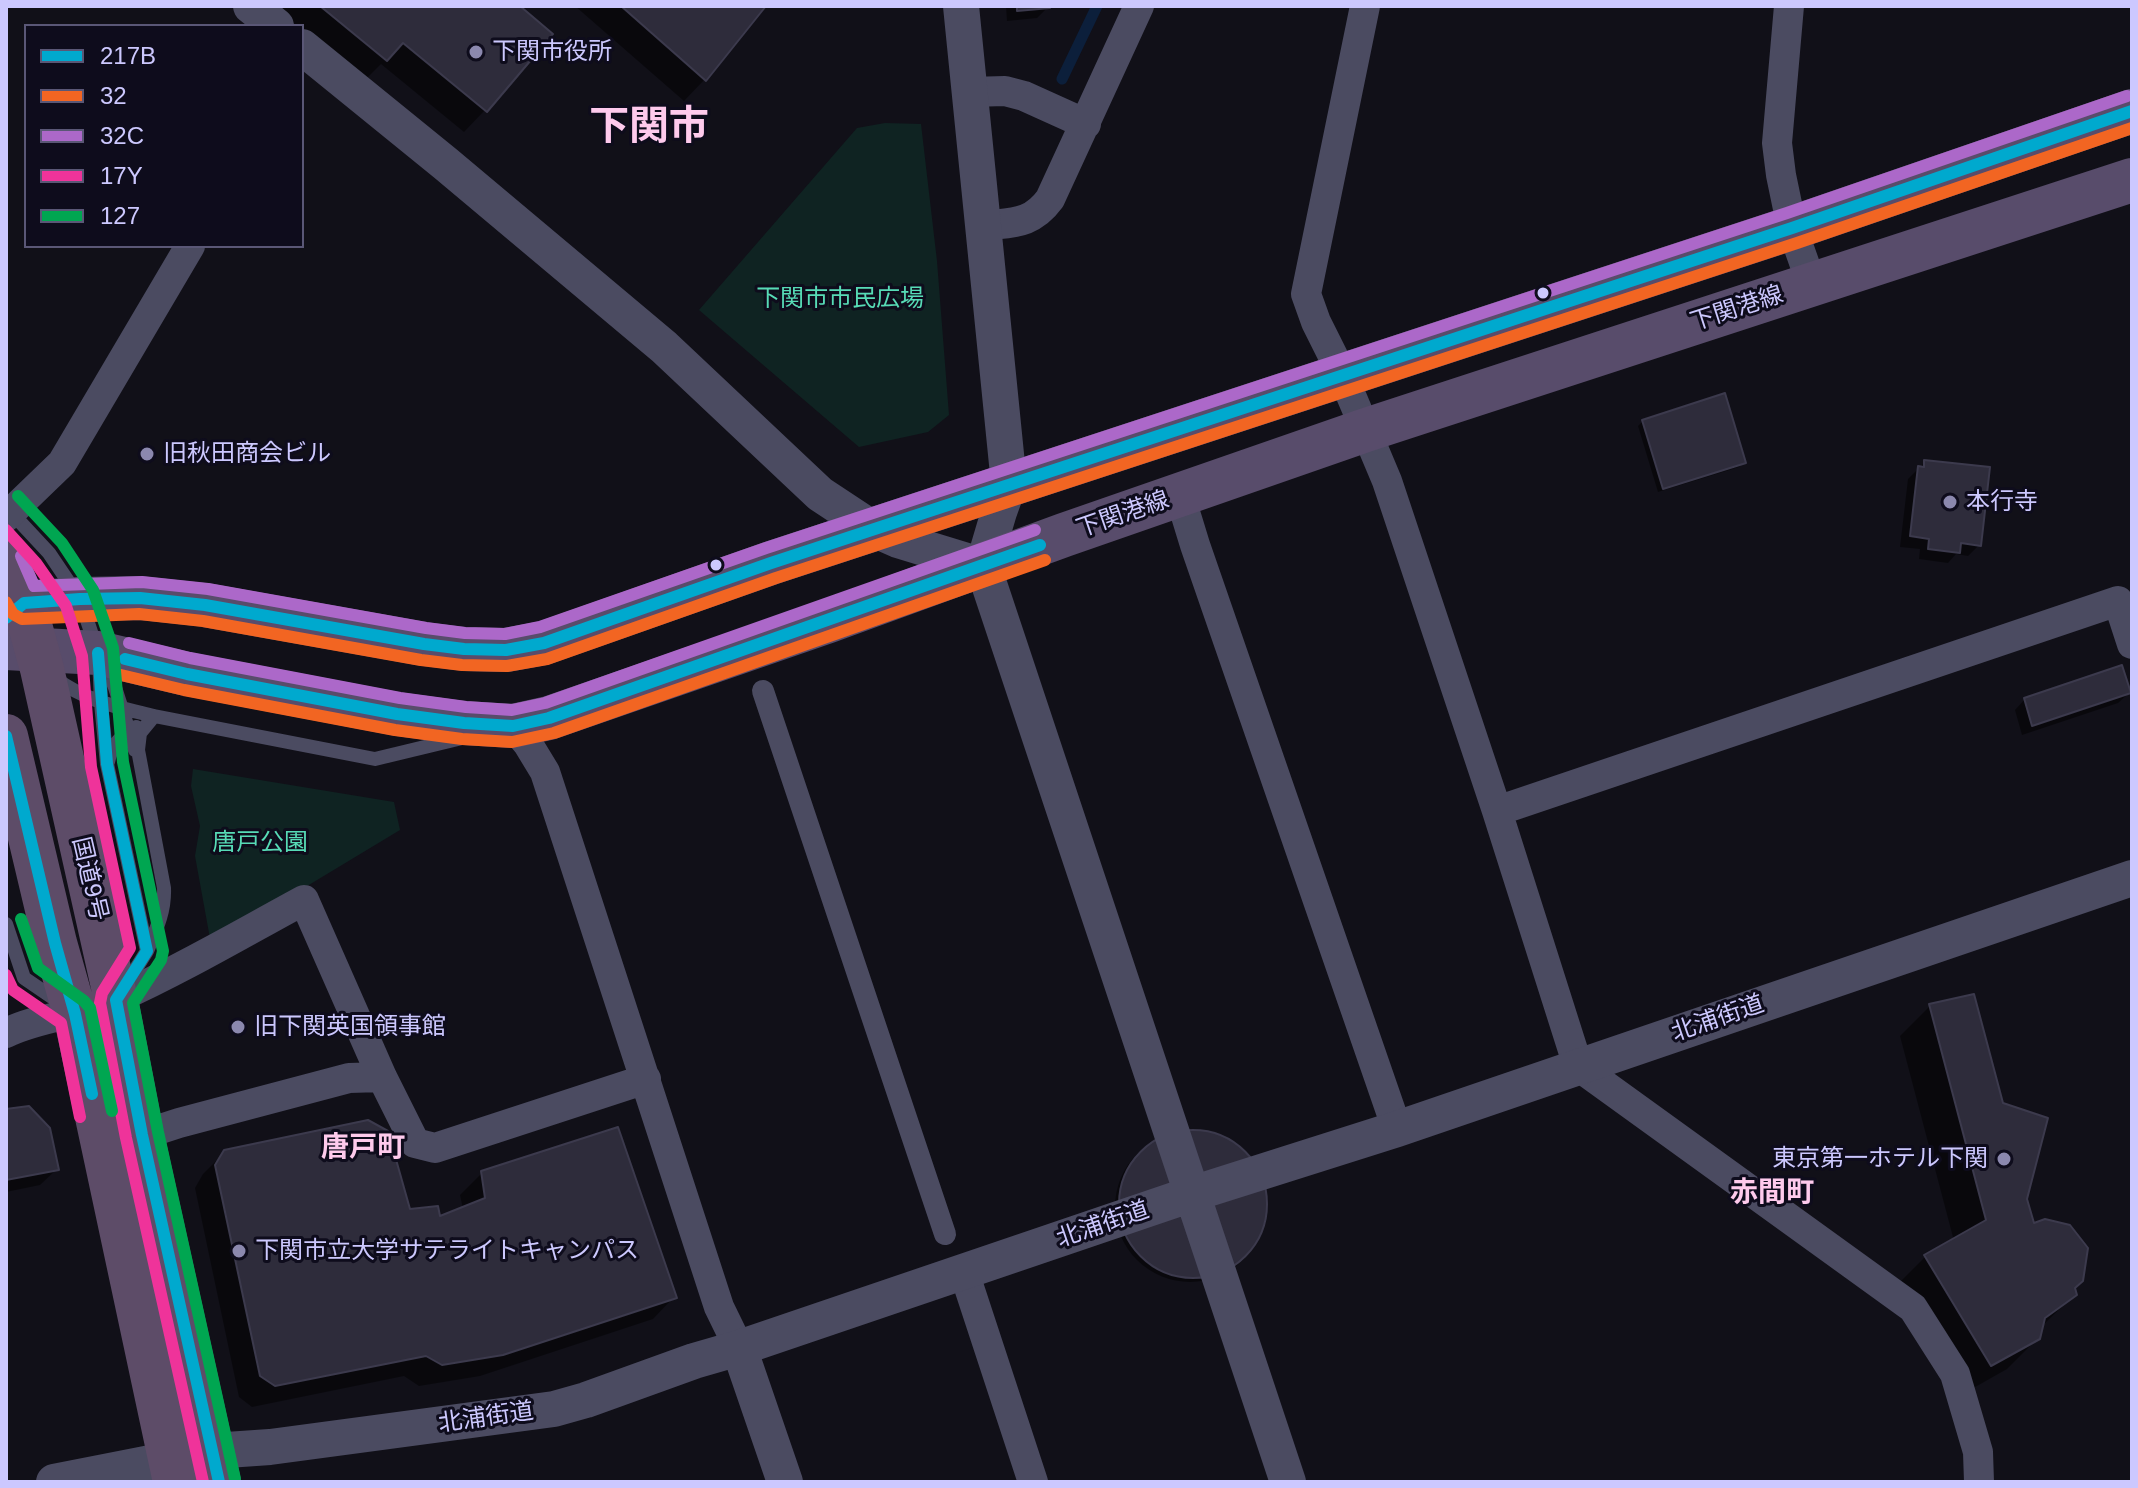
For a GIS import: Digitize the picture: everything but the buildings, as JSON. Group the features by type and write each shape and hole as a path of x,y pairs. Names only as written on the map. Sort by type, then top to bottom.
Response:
{"highway":[{"name":"国道9号","path":"6,562 23,656 116,1000 142,1135 215,1467"},
{"name":"国道9号","path":"6,736 75,1014 172,1470"}],"main road":[{"path":"15,610 80,599 140,598 205,605 464,649 506,650 544,643 771,563 1792,228 2132,111"},
{"name":"下関港線","path":"23,656 98,653 187,674 397,714 464,723 513,726 549,718 1366,430 2132,180"}],"street":[{"path":"251,6 274,24"},
{"path":"961,6 1009,484 983,566 1288,1482"},
{"path":"983,226 1028,219 1040,213 1050,199 1139,6"},
{"path":"1365,6 1306,294 1387,481 1578,1066 1913,1308 1955,1374 1978,1452 1979,1482"},
{"path":"1789,6 1777,143 1792,228 1812,285"},
{"path":"304,54 446,164 664,347 820,494 873,529 898,540 983,566"},
{"path":"970,92 1005,91 1024,96 1086,124"},
{"path":"8,512 62,463 189,248"},
{"path":"1180,496 1397,1129"},
{"path":"1497,811 2118,601 2132,644"},
{"path":"763,691 945,1234"},
{"path":"513,726 545,772 719,1307 739,1348 785,1482"},
{"name":"北浦街道","path":"54,1482 215,1467 270,1447 554,1409 586,1400 1192,1194 1397,1129 2132,878"},
{"path":"6,1033 116,1000 304,900 382,1077 415,1143 435,1148 646,1079"},
{"path":"142,1135 349,1078 382,1077"},
{"path":"964,1272 1033,1482"}],"lane":[{"path":"8,512 49,553 80,599 98,653 111,675 123,708 141,771"},
{"path":"98,653 107,764 147,951"},
{"path":"23,656 73,692 101,703 375,759 513,726"},
{"path":"107,764 110,751 130,730 154,716"},
{"path":"116,1000 147,951 165,904 138,750 140,733 154,716"},
{"path":"6,924 24,978 75,1014"}],"green space":[{"name":"下関市市民広場","path":"885,123 921,124 937,261 949,415 928,432 859,447 699,310 857,128"},
{"name":"唐戸公園","path":"193,769 394,802 400,830 211,944 195,856 200,826 191,786"}],"waterway":[{"path":"1062,79 1097,6"}],"transit line":[{"name":"32C","path":"21,556 34,586 142,582 208,589 465,633 505,634 540,627 766,548 1787,213 2127,96"},
{"name":"217B","path":"6,618 24,603 140,598 205,605 464,649 506,650 544,643 771,563 1792,228 2132,111"},
{"name":"32","path":"6,602 13,614 22,619 139,614 203,621 462,665 507,666 547,659 776,578 1797,243 2132,128"},
{"name":"127","path":"18,496 62,543 93,590 113,648 123,762 163,951 161,960 133,1003 158,1132 235,1479"},
{"name":"17Y","path":"6,530 36,563 66,606 82,656 91,767 130,948 102,993 100,1003 126,1138 203,1482"},
{"name":"32C","path":"129,643 190,658 400,698 512,710 545,703 1035,530"},
{"name":"217B","path":"125,659 187,674 397,714 513,726 549,718 1040,545"},
{"name":"32","path":"121,675 395,730 512,742 554,733 1045,560"},
{"name":"217B","path":"98,653 107,764 147,951 116,1000 142,1135 219,1482"},
{"name":"217B","path":"6,736 92,1094"},
{"name":"127","path":"21,919 38,968 90,1008 112,1111"},
{"name":"17Y","path":"6,975 13,990 61,1023 80,1117"}],"place":[{"name":"下関市役所","path":"476,52"},
{"name":"旧秋田商会ビル","path":"147,454"},
{"name":"本行寺","path":"1950,502"},
{"name":"旧下関英国領事館","path":"238,1027"},
{"name":"東京第一ホテル下関","path":"2004,1159"},
{"name":"下関市立大学サテライトキャンパス","path":"239,1251"}],"district":[{"name":"下関市","path":"649,128"},
{"name":"唐戸町","path":"363,1148"},
{"name":"赤間町","path":"1772,1193"}]}
